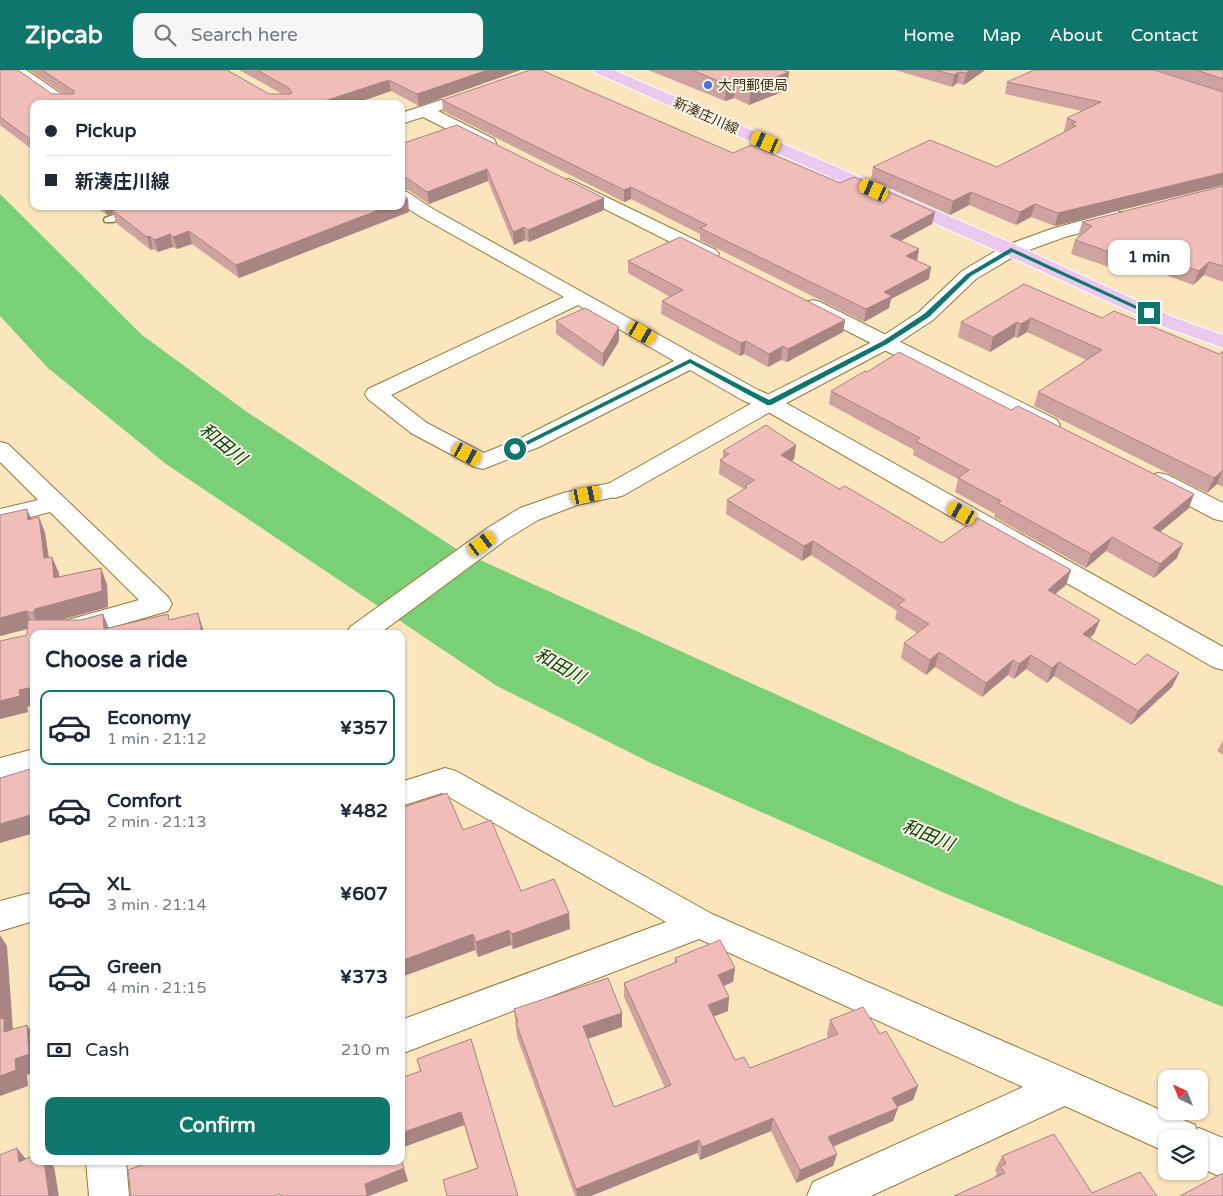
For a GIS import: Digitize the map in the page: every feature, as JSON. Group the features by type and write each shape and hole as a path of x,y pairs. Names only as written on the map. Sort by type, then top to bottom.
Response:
{"main road":[{"name":"新湊庄川線","path":"601,70 1011,250 1166,321 1223,342"}],"street":[{"path":"16,70 62,100"},
{"path":"405,118 452,102"},
{"path":"425,111 504,151"},
{"path":"558,178 725,262"},
{"path":"405,199 427,213 690,361 769,403 1223,660"},
{"path":"365,630 498,533 529,514 572,498 615,490 769,403 885,342 926,316 969,275 1011,250 1058,233 1131,213"},
{"path":"579,297 376,394 419,428 483,462 531,442 690,361"},
{"path":"796,298 1066,434"},
{"path":"0,449 159,604 67,630"},
{"path":"1136,469 1223,513"},
{"path":"0,517 56,503"},
{"path":"0,770 30,762"},
{"path":"405,793 445,780 700,924 1161,1130"},
{"path":"0,916 30,907"},
{"path":"405,1035 700,924"},
{"path":"827,1196 1065,1087"},
{"path":"1208,1151 1223,1158"},
{"path":"106,1165 109,1196"}],"lane":[{"path":"109,220 138,210"}],"water":[{"name":"和田川","path":"0,194 142,335 247,412 458,550 1015,803 1223,886 1223,1007 942,892 653,764 497,686 166,464 48,368 0,316"}],"building":[{"path":"0,70 18,70 52,94 74,94 74,91 42,70 227,70 269,94 290,94 292,93 289,88 257,70 488,70 417,94 389,80 327,100 30,100 30,139 0,117"},
{"path":"530,70 541,70 733,153 751,145 840,183 854,177 935,212 890,236 919,249 906,256 931,267 884,292 892,296 866,309 700,228 707,225 631,187 624,190 442,100"},
{"path":"692,70 783,70 789,72 751,87 735,80 726,84"},
{"path":"935,70 971,70 954,75"},
{"path":"1034,70 1154,70 1223,92 1223,173 1058,213 1035,204 1020,212 971,192 953,201 873,167 930,140 997,167 1076,126 1071,124 1076,122 1067,118 1101,102 1007,82"},
{"path":"1196,70 1223,70 1223,79"},
{"path":"457,125 604,198 528,230 524,227 513,232 487,169 427,192 405,178 405,143"},
{"path":"1223,186 1223,266 1209,262 1199,271 1144,251 1133,260 1075,240 1092,226 1082,222"},
{"path":"112,210 379,210 236,265 189,231 173,237 170,234 154,240 150,236 147,237"},
{"path":"680,237 845,320 788,349 783,346 769,354 746,341 741,343 662,301 683,290 628,261"},
{"path":"1024,284 1102,318 1114,311 1219,354 1223,351 1223,470 1214,478 1038,392 1102,350 1031,318 1021,324 1017,322 993,337 961,322"},
{"path":"585,308 619,327 603,354 556,321"},
{"path":"899,352 1011,410 1018,406 1194,494 1153,528 1183,544 1160,564 1112,537 1091,554 998,503 1001,501 958,478 969,470 916,441 920,438 831,391"},
{"path":"766,425 796,445 781,455 839,489 845,486 942,543 978,518 1071,570 1048,590 1100,620 1083,634 1135,665 1147,654 1179,673 1138,711 1059,662 1052,668 1031,655 1019,664 1013,660 986,683 939,652 930,660 904,643 929,624 898,605 905,600 813,541 804,546 727,500 754,480 720,460 729,454 723,451"},
{"path":"27,509 28,520 39,517 44,558 52,557 54,578 101,568 102,591 35,609 33,613 26,611 0,618 0,515"},
{"path":"198,613 201,630 30,630 30,688 19,690 20,696 0,701 0,641 27,635 28,620 81,620 103,614 104,629 168,614 169,620"},
{"path":"30,769 30,815 0,824 0,778"},
{"path":"447,793 463,830 491,820 521,891 554,879 569,913 512,934 509,930 476,942 473,934 405,960 405,807"},
{"path":"720,940 735,968 718,975 729,997 708,1005 735,1060 744,1057 750,1068 838,1034 830,1020 863,1007 880,1034 886,1031 918,1086 892,1098 898,1108 828,1137 837,1154 800,1170 773,1118 702,1147 699,1140 576,1189 516,1023 518,1022 514,1009 608,978 622,1013 583,1026 614,1107 671,1085 624,983 677,962 675,958"},
{"path":"0,998 1,1019 4,1018 4,1032 27,1025 29,1054 15,1059 16,1070 0,1076"},
{"path":"471,1039 518,1196 447,1196 443,1180 478,1168 461,1112 405,1132 405,1077 421,1071 417,1059"},
{"path":"1054,1134 1092,1193 1140,1172 1157,1196 954,1196 1005,1173 1000,1166 1006,1164 1002,1156"},
{"path":"17,1148 19,1162 30,1157 30,1165 45,1165 49,1196 0,1196 0,1155"},
{"path":"142,1165 403,1165 404,1168 365,1184 367,1196 281,1196 280,1194 275,1196 131,1196 128,1170"},
{"path":"1223,1173 1223,1196 1180,1196"}],"place":[{"name":"大門郵便局","path":"708,85"}],"route":[{"path":"515,449 690,361 750,395 769,403 885,342 926,316 969,275 1011,250 1149,313"}]}
